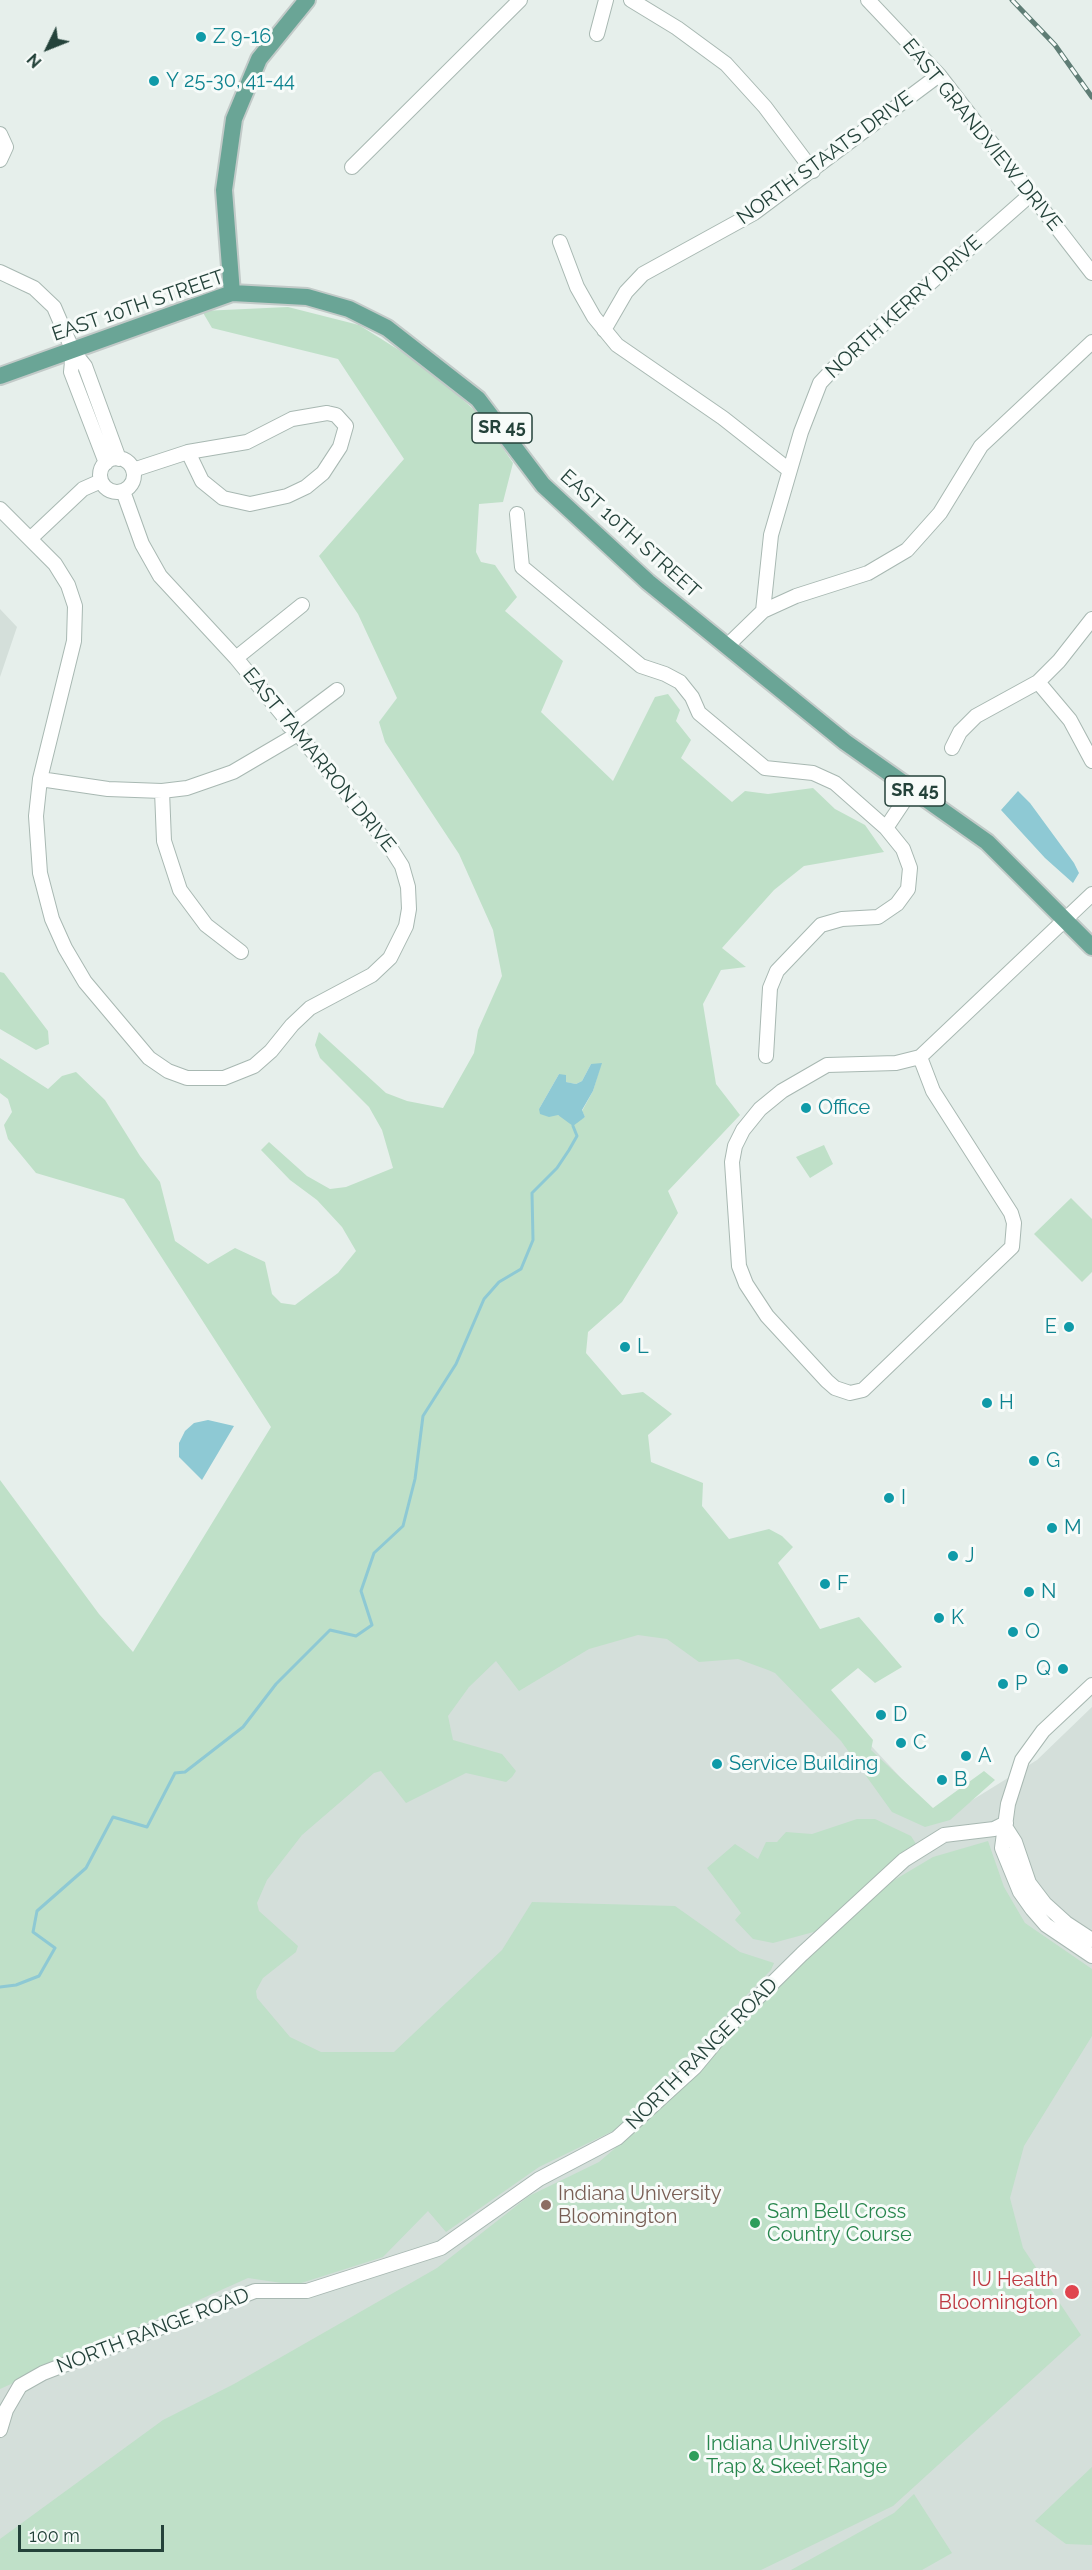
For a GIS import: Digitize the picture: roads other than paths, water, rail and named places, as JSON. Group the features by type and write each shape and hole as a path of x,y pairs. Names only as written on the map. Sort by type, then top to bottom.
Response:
{"main road":[{"path":"232,293 224,190 234,119 259,59 308,0"},
{"name":"EAST 10TH STREET","path":"0,376 232,293 307,297 349,309 387,328 478,399 543,485 648,582 814,718 987,842 1092,947"}],"street":[{"path":"352,167 520,0"},
{"path":"597,34 606,0"},
{"path":"631,0 677,28 726,64 759,99 813,171"},
{"name":"EAST GRANDVIEW DRIVE","path":"868,0 939,75 1092,273"},
{"name":"NORTH STAATS DRIVE","path":"604,330 626,292 643,274 735,224 813,171 939,75"},
{"path":"0,134 6,147 0,160"},
{"name":"NORTH KERRY DRIVE","path":"763,611 770,538 813,397 826,375 1030,195"},
{"path":"561,242 577,287 604,330 617,345 723,418 789,470"},
{"path":"0,272 34,288 49,301 73,351 85,366 112,461"},
{"path":"727,646 763,611 796,596 868,573 907,550 940,513 981,446 1092,342"},
{"path":"133,470 188,452 247,442 292,419 314,414 336,415 346,426 344,438 335,457 315,481 287,496 260,503 232,501 214,492 198,475 188,452"},
{"path":"112,461 126,461 133,470 132,483 123,491 112,491 101,481 101,471 112,461"},
{"path":"30,539 83,489 101,481"},
{"name":"EAST TAMARRON DRIVE","path":"0,509 63,575 72,597 76,618 74,641 40,779 36,825 40,873 52,918 74,966 136,1045 155,1063 187,1078 224,1078 244,1071 263,1059 309,1008 366,978 382,966 397,948 408,918 408,887 395,854 237,658 160,576 142,544 123,491"},
{"path":"517,514 522,567 640,666 665,674 680,682 692,697 699,713 765,768 813,773 835,783 886,828 903,849 910,868 908,889 897,904 878,916 821,925 777,972 771,988 766,1056"},
{"path":"237,658 302,605"},
{"path":"952,748 960,732 976,716 1038,682 1059,661 1092,619"},
{"path":"1038,682 1070,720 1092,761"},
{"path":"40,779 108,789 162,791 218,779 293,730 337,690"},
{"path":"886,828 912,789"},
{"path":"162,791 164,841 180,890 206,925 241,952"},
{"path":"920,1057 933,1091 1011,1213 1014,1223 1012,1246 863,1390 850,1393 835,1388 827,1381 767,1316 746,1284 739,1266 732,1162 735,1146 742,1130 760,1109 782,1091 827,1065 896,1063 920,1057 1092,894"},
{"path":"1092,1684 1043,1731 1022,1760 1012,1782 1002,1848 1020,1892 1047,1925 1092,1956"},
{"path":"1006,1826 1015,1842 1029,1883 1045,1904 1066,1923 1092,1940"},
{"name":"NORTH RANGE ROAD","path":"0,2430 6,2410 20,2386 43,2373 255,2290 307,2291 441,2248 538,2179 617,2138 695,2067 729,2026 904,1860 944,1835 1006,1826"}],"water":[{"path":"1018,791 1030,803 1074,863 1079,873 1073,883 1045,858 1001,810"},
{"path":"602,1063 593,1091 582,1110 585,1117 573,1126 558,1115 549,1117 540,1114 539,1109 559,1074 566,1075 566,1082 576,1084 582,1081 591,1064"},
{"path":"208,1420 234,1426 202,1480 179,1457 179,1443 185,1431 194,1423"}],"waterway":[{"path":"0,1987 16,1985 39,1976 55,1948 33,1932 37,1911 86,1868 113,1817 147,1827 175,1773 185,1772 243,1727 276,1684 330,1630 356,1636 372,1625 361,1591 374,1553 403,1526 415,1479 423,1416 456,1364 484,1299 499,1282 521,1269 533,1240 532,1193 557,1168 569,1150 577,1136 573,1126"}],"railway":[{"path":"1012,0 1055,45 1092,97"}],"place":[{"name":"Z 9-16","path":"201,37"},
{"name":"Y 25-30, 41-44","path":"154,81"},
{"name":"Office","path":"806,1108"},
{"name":"E","path":"1069,1327"},
{"name":"L","path":"625,1347"},
{"name":"H","path":"987,1403"},
{"name":"G","path":"1034,1461"},
{"name":"I","path":"889,1498"},
{"name":"M","path":"1052,1528"},
{"name":"J","path":"953,1556"},
{"name":"F","path":"825,1584"},
{"name":"N","path":"1029,1592"},
{"name":"K","path":"939,1618"},
{"name":"O","path":"1013,1632"},
{"name":"Q","path":"1063,1669"},
{"name":"P","path":"1003,1684"},
{"name":"D","path":"881,1715"},
{"name":"C","path":"901,1743"},
{"name":"A","path":"966,1756"},
{"name":"Service Building","path":"717,1764"},
{"name":"B","path":"942,1780"},
{"name":"Indiana University Bloomington","path":"546,2205"},
{"name":"Sam Bell Cross Country Course","path":"755,2223"},
{"name":"IU Health Bloomington","path":"1072,2292"},
{"name":"Indiana University Trap & Skeet Range","path":"694,2456"}]}
